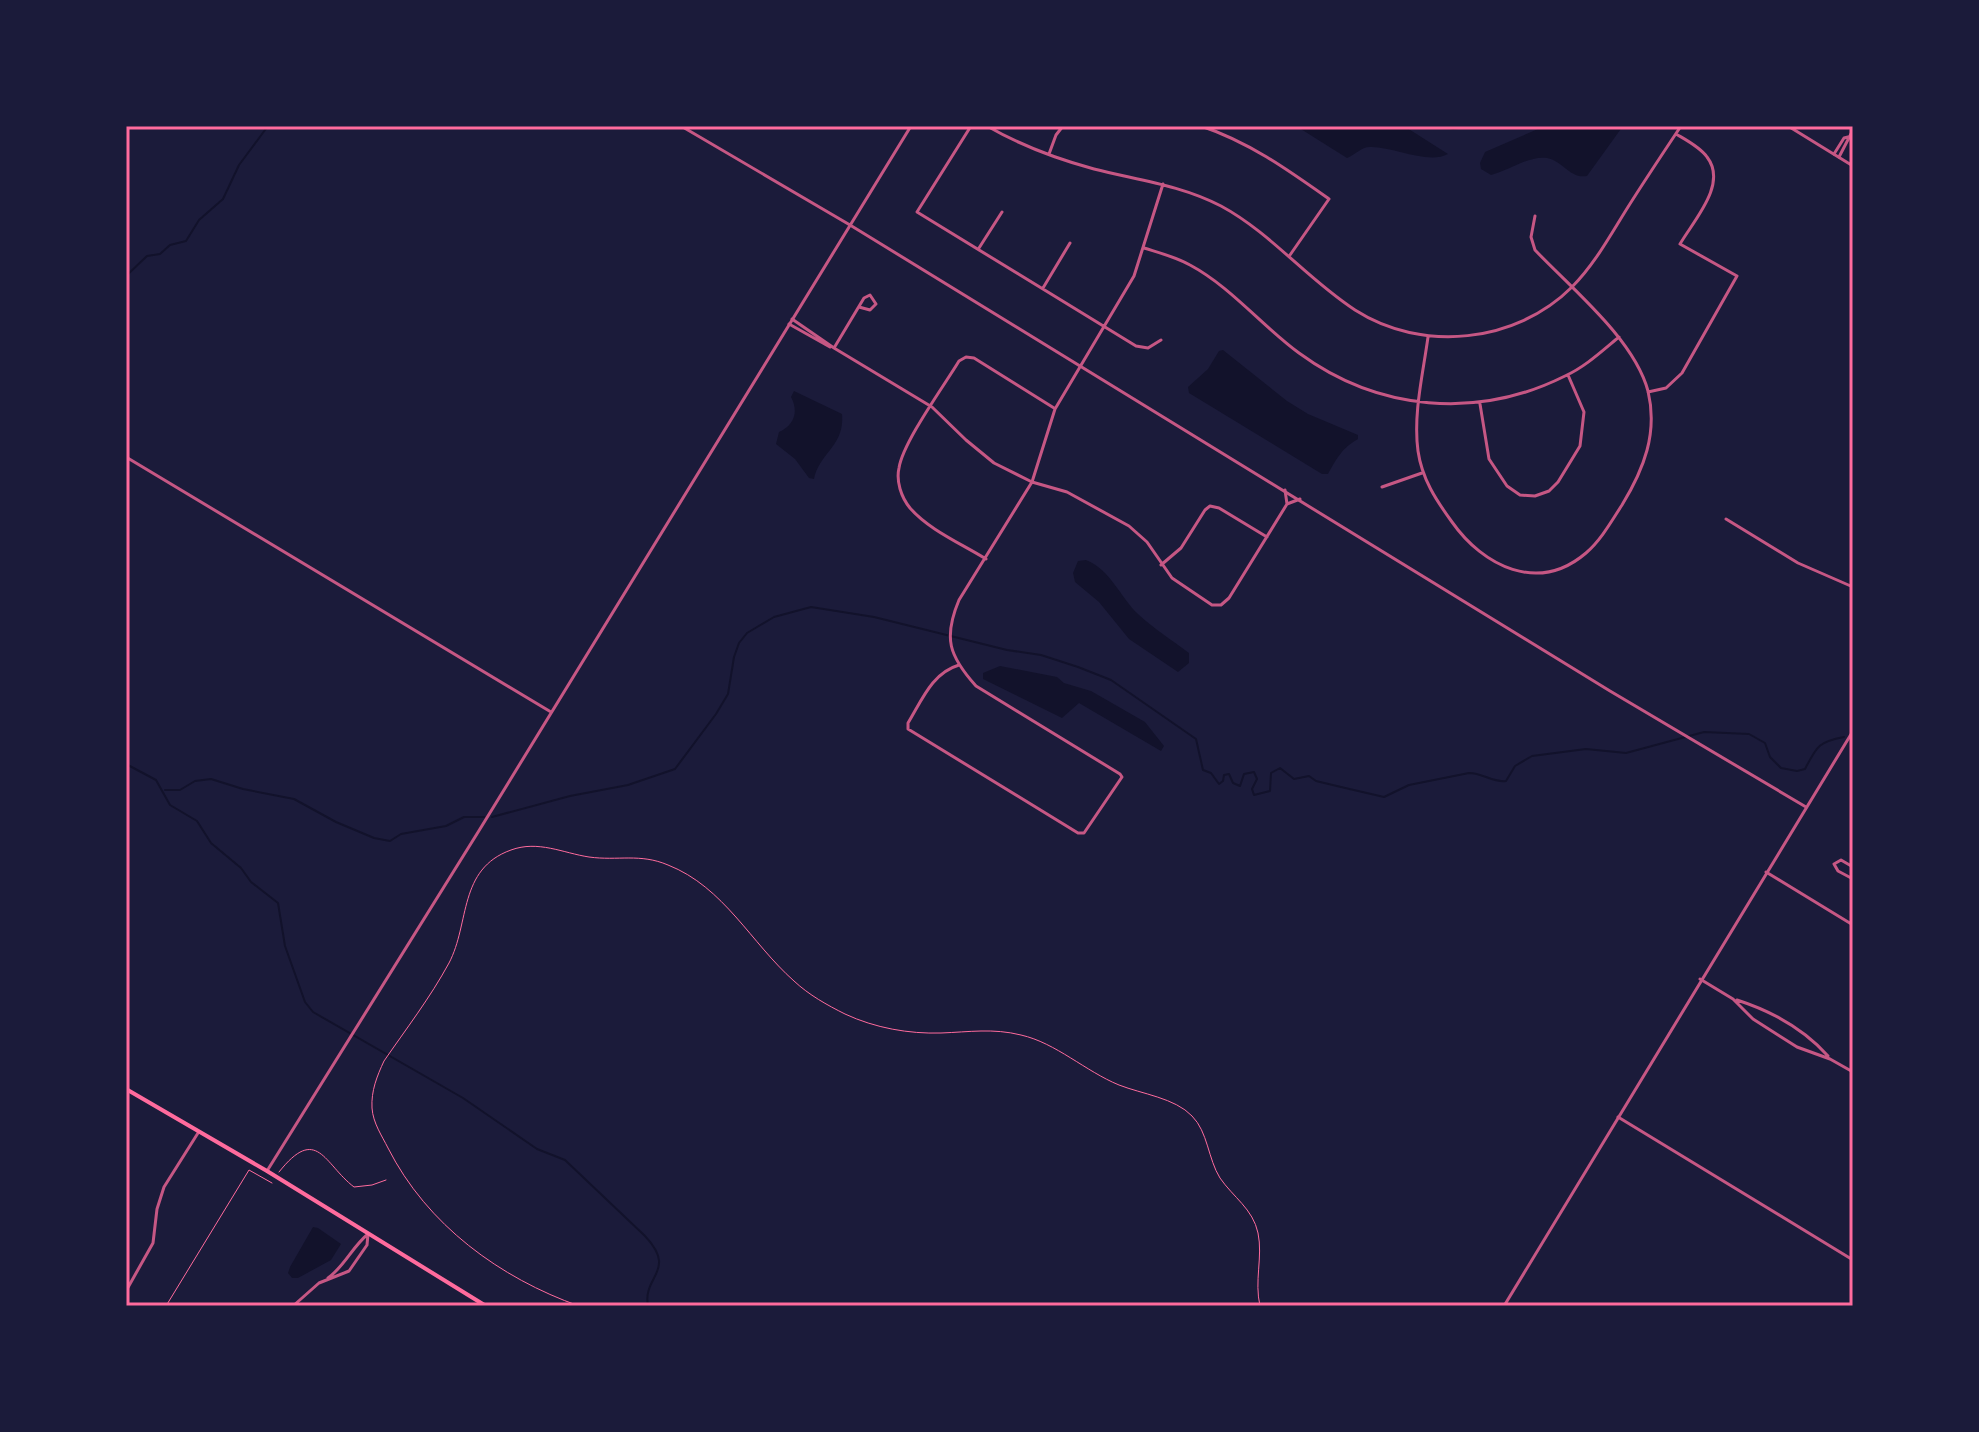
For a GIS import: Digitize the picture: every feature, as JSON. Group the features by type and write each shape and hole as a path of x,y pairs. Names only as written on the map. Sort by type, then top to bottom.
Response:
{"main road":[{"path":"126,1089 276,1176 486,1306"}],"street":[{"path":"681,126 850,225 1681,734 1806,807"},
{"path":"267,1171 911,126"},
{"path":"971,126 917,212 1136,346 1148,348 1161,340"},
{"path":"987,126 1049,154 1095,169 1183,189 1223,207 1356,311 1396,330 1428,337 1454,338 1502,329 1526,319 1571,288 1601,251 1681,126"},
{"path":"1049,154 1063,126"},
{"path":"1201,126 1267,156 1329,199 1289,257"},
{"path":"1788,126 1853,166"},
{"path":"1834,154 1853,130"},
{"path":"1648,392 1666,388 1682,373 1737,276 1680,244 1711,194 1715,179 1705,153 1676,134"},
{"path":"1839,157 1849,142 1848,137"},
{"path":"959,665 943,672 929,686 908,723 908,729 1078,833 1084,833 1122,777 1120,774 976,686 952,651 950,633 959,600 1032,482 1055,409 1081,368 1102,325 1134,276 1163,184"},
{"path":"979,248 1002,212"},
{"path":"1428,337 1419,403 1418,450 1422,473 1442,508 1466,541 1497,565 1518,571 1540,572 1564,567 1585,554 1601,537 1639,478 1649,449 1652,423 1648,392 1640,370 1619,337 1535,250 1531,237 1535,216"},
{"path":"1043,288 1070,243"},
{"path":"1144,248 1171,257 1208,276 1297,352 1339,378 1387,396 1419,403 1480,404 1524,393 1567,375 1619,337"},
{"path":"834,348 859,307"},
{"path":"792,319 932,407 994,463 1032,482 1067,492 1129,526 1147,542 1161,565 1179,584 1212,605 1221,605 1229,598 1287,504 1300,499"},
{"path":"789,324 822,345 834,348"},
{"path":"986,559 909,507 900,491 899,466 904,452 959,361 966,357 974,358 1055,409"},
{"path":"1480,404 1489,459 1507,486 1520,495 1535,496 1549,491 1558,482 1580,446 1584,412 1567,375"},
{"path":"126,457 551,712"},
{"path":"1382,487 1422,473"},
{"path":"1285,490 1287,504"},
{"path":"1161,565 1181,548 1210,506 1219,508 1267,537"},
{"path":"1726,519 1798,563 1853,587"},
{"path":"1504,1306 1853,731"},
{"path":"1853,867 1841,860 1834,864 1838,871 1853,879"},
{"path":"1766,872 1853,925"},
{"path":"1700,979 1733,999 1761,1025 1797,1047 1830,1059 1853,1072"},
{"path":"1733,999 1759,1007 1804,1033 1830,1059"},
{"path":"1618,1117 1853,1260"},
{"path":"126,1291 153,1243 157,1209 164,1187 200,1131"},
{"path":"319,1283 344,1275 352,1268 367,1245 368,1234"},
{"path":"293,1306 346,1262 368,1234"}],"path":[{"path":"579,1306 530,1286 481,1255 439,1218 408,1183 377,1126 372,1109 376,1078 387,1057 451,960 471,886 481,872 502,854 523,847 546,847 583,856 634,856 667,864 696,879 719,898 795,982 825,1004 857,1020 923,1033 986,1030 1023,1035 1038,1040 1099,1076 1182,1108 1198,1125 1220,1178 1253,1218 1260,1245 1257,1285 1260,1306"},
{"path":"166,1306 249,1170 271,1185 293,1154 309,1150 324,1155 343,1179 354,1187 386,1180"}],"shaded area":[{"path":"1296,126 1404,126 1448,154 1430,157 1370,147 1347,158"},
{"path":"1545,126 1623,126 1587,176 1576,175 1547,158 1526,161 1491,175 1481,169 1485,152"},
{"path":"1223,350 1287,401 1308,414 1358,435 1358,439 1340,454 1328,474 1322,474 1189,393 1188,387"},
{"path":"794,391 842,414 840,434 821,462 814,479 809,478 795,459 776,444 779,432 794,418 795,408 791,397"},
{"path":"1086,560 1109,577 1138,614 1189,653 1189,663 1178,672 1129,639 1099,602 1075,582 1073,573 1078,561"},
{"path":"1000,666 1057,677 1064,683 1091,691 1145,722 1164,746 1161,751 1079,703 1062,718 983,679 983,673"},
{"path":"313,1227 341,1244 331,1260 298,1278 292,1278 288,1273 290,1267"}],"waterway":[{"path":"126,276 147,256 160,254 170,245 186,241 199,220 223,199 239,165 268,126"},
{"path":"350,126 355,126"},
{"path":"1444,126 1453,129 1468,126"},
{"path":"492,817 570,796 628,785 675,769 728,694 734,657 747,633 774,617 811,607 874,617 1007,650 1041,655 1111,680 1196,739 1203,770 1211,773 1219,784 1224,775 1229,774 1233,783 1240,786 1244,774 1254,772 1257,779 1252,789 1254,795 1270,791 1271,773 1280,768 1294,779 1309,776 1316,781 1384,797 1409,785 1469,773 1506,781 1515,766 1532,756 1586,749 1626,753 1704,732 1749,734 1765,743 1770,757 1781,768 1797,771 1805,769 1819,746 1844,737"},
{"path":"126,764 156,780 170,805 197,821 211,843 278,903 285,946 305,1002 313,1012 463,1098 537,1149 565,1160 645,1236 659,1257 648,1306"},
{"path":"165,790 180,790 195,781 211,779 294,799 336,822 374,838 390,841 401,834 446,826 464,817 484,817"}]}
